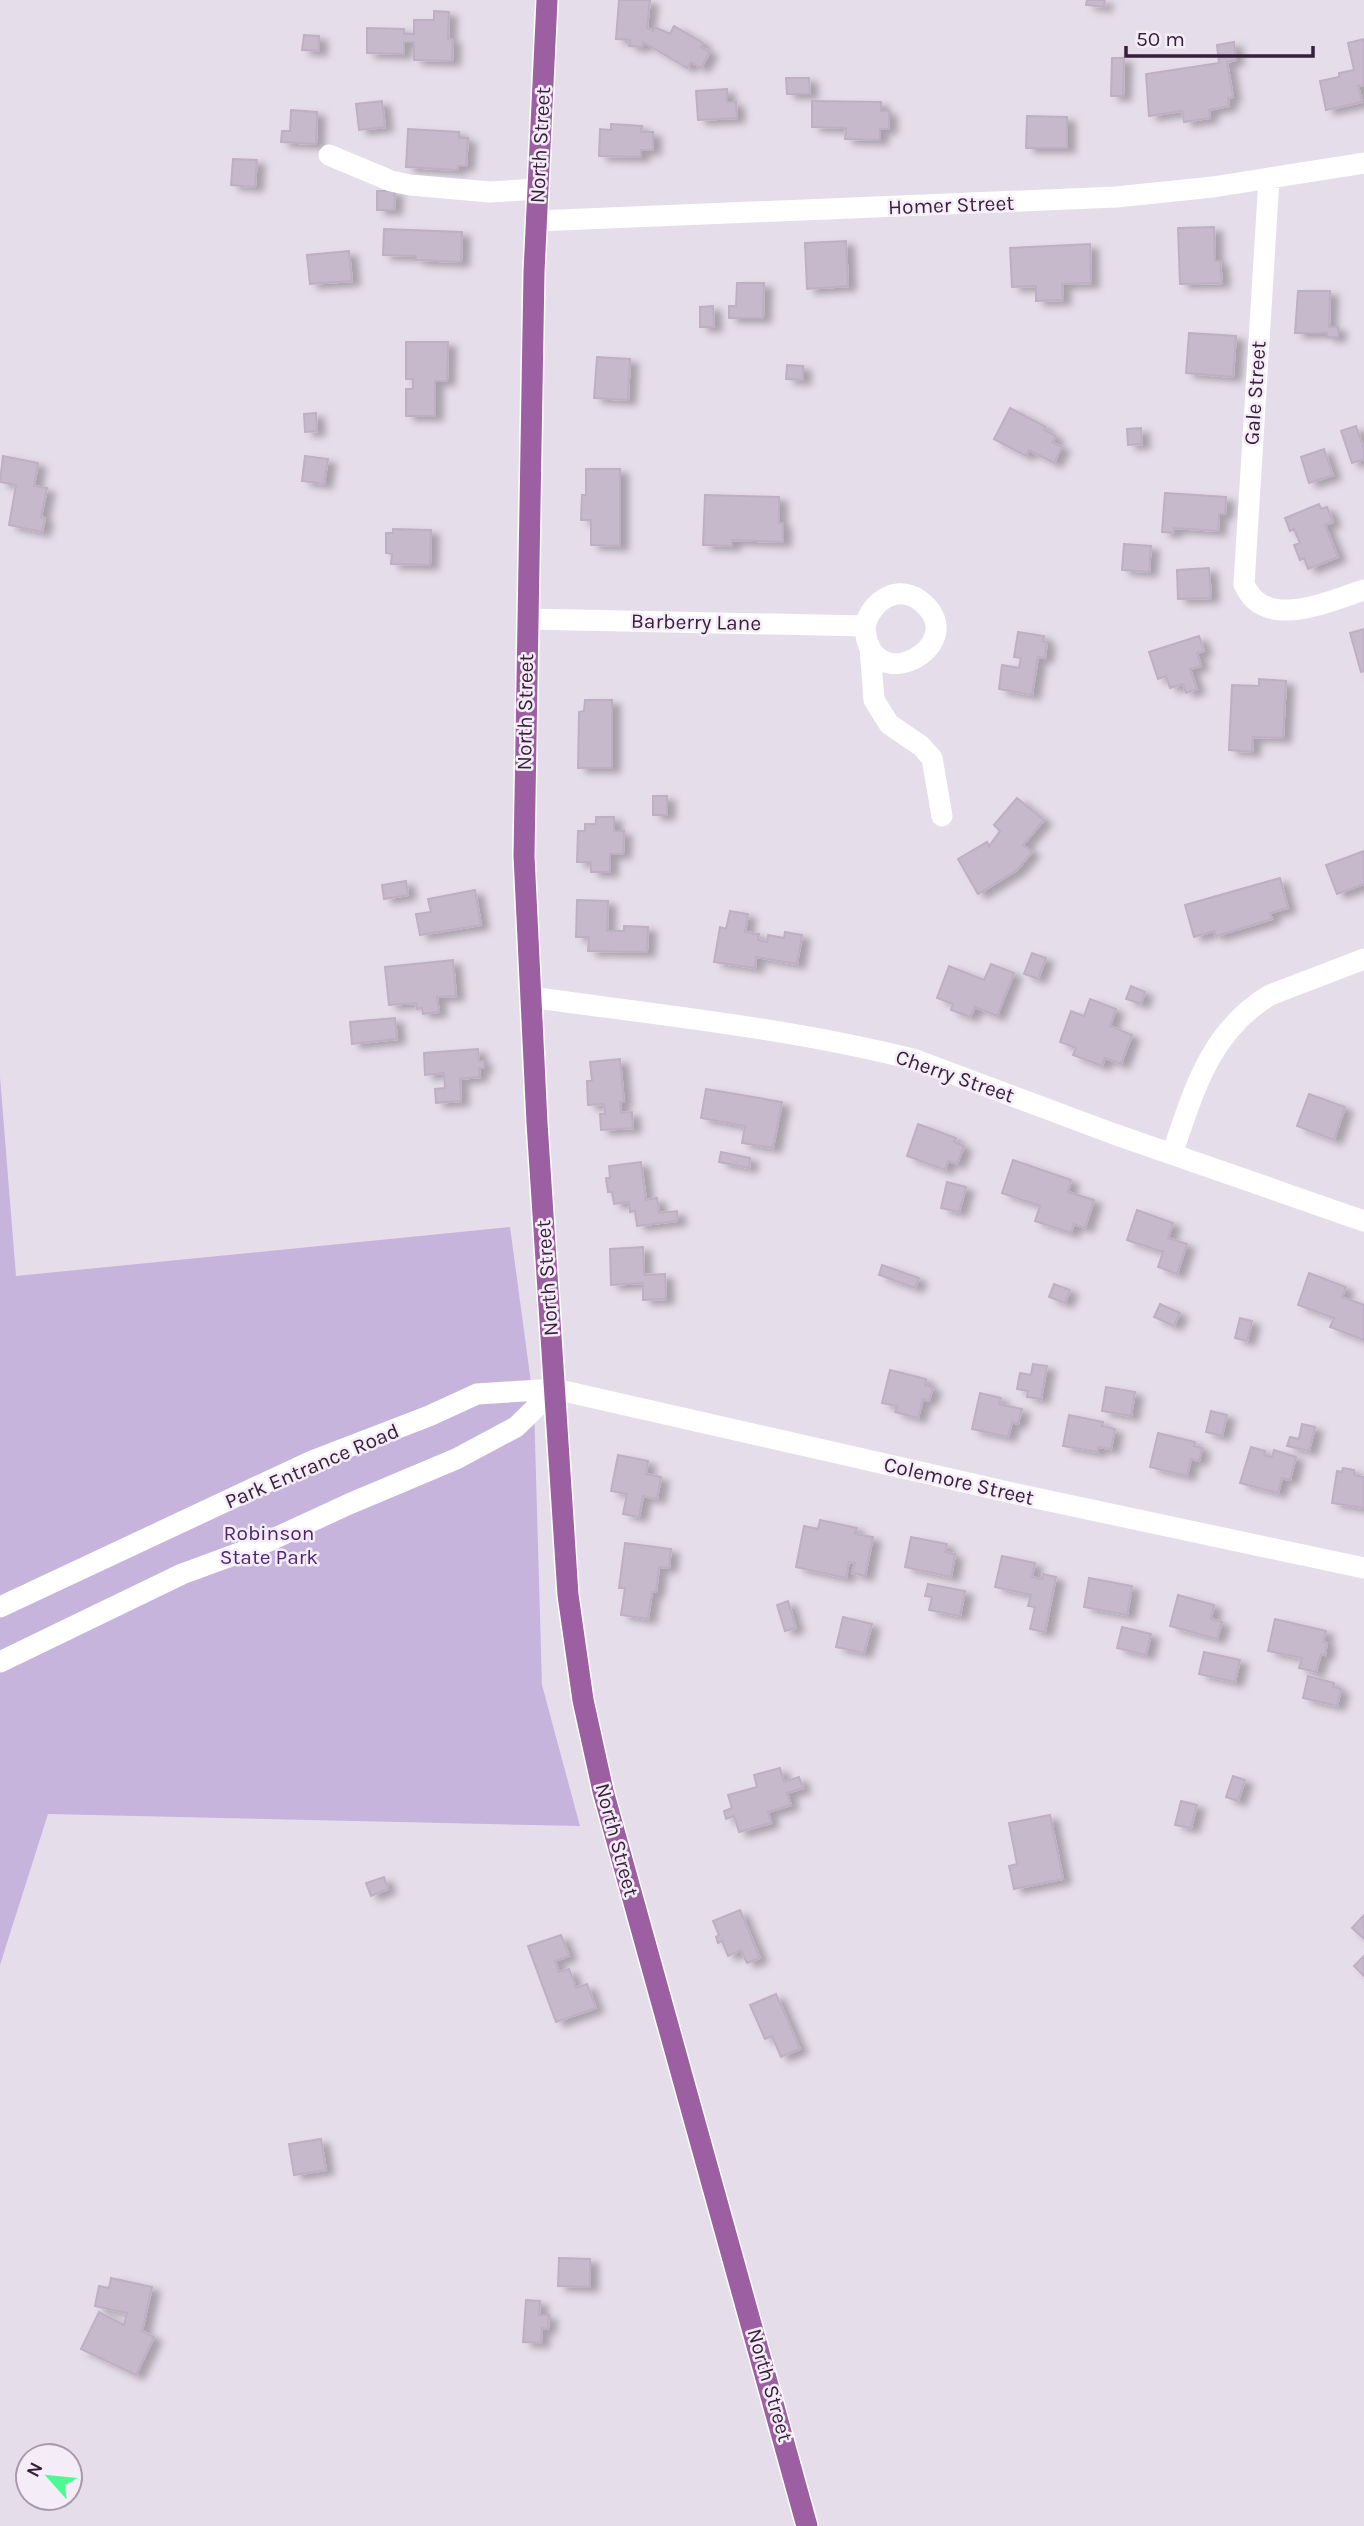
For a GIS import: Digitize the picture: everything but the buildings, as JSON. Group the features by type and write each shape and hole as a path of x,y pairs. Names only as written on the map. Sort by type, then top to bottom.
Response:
{"main road":[{"name":"North Street","path":"547,0 536,221 524,856 530,997 572,1631 583,1700 621,1861 807,2526"}],"street":[{"path":"330,155 391,181 410,185 490,192 538,189"},
{"name":"Homer Street","path":"536,221 1115,197 1364,163"},
{"name":"Gale Street","path":"1269,178 1244,576 1247,590 1258,603 1287,610 1321,604 1364,590"},
{"path":"870,647 886,661 900,664 914,661 930,646 934,625 929,611 920,600 899,594 878,601 869,612 864,626 870,647 874,700 889,724 921,746 932,758 942,816"},
{"name":"Barberry Lane","path":"527,619 864,626"},
{"path":"1172,1154 1200,1075 1220,1039 1232,1026 1270,995 1364,959"},
{"name":"Cherry Street","path":"530,997 734,1025 884,1052 939,1068 1364,1222"},
{"path":"0,1662 182,1574 258,1546 456,1459 516,1427 555,1389"},
{"name":"Colemore Street","path":"555,1389 1012,1493 1364,1568"},
{"name":"Park Entrance Road","path":"0,1607 312,1461 429,1416 477,1394 555,1389"}],"green space":[{"name":"Robinson State Park","path":"0,1077 16,1276 510,1227 534,1405 542,1685 580,1826 48,1814 0,1965"}]}
